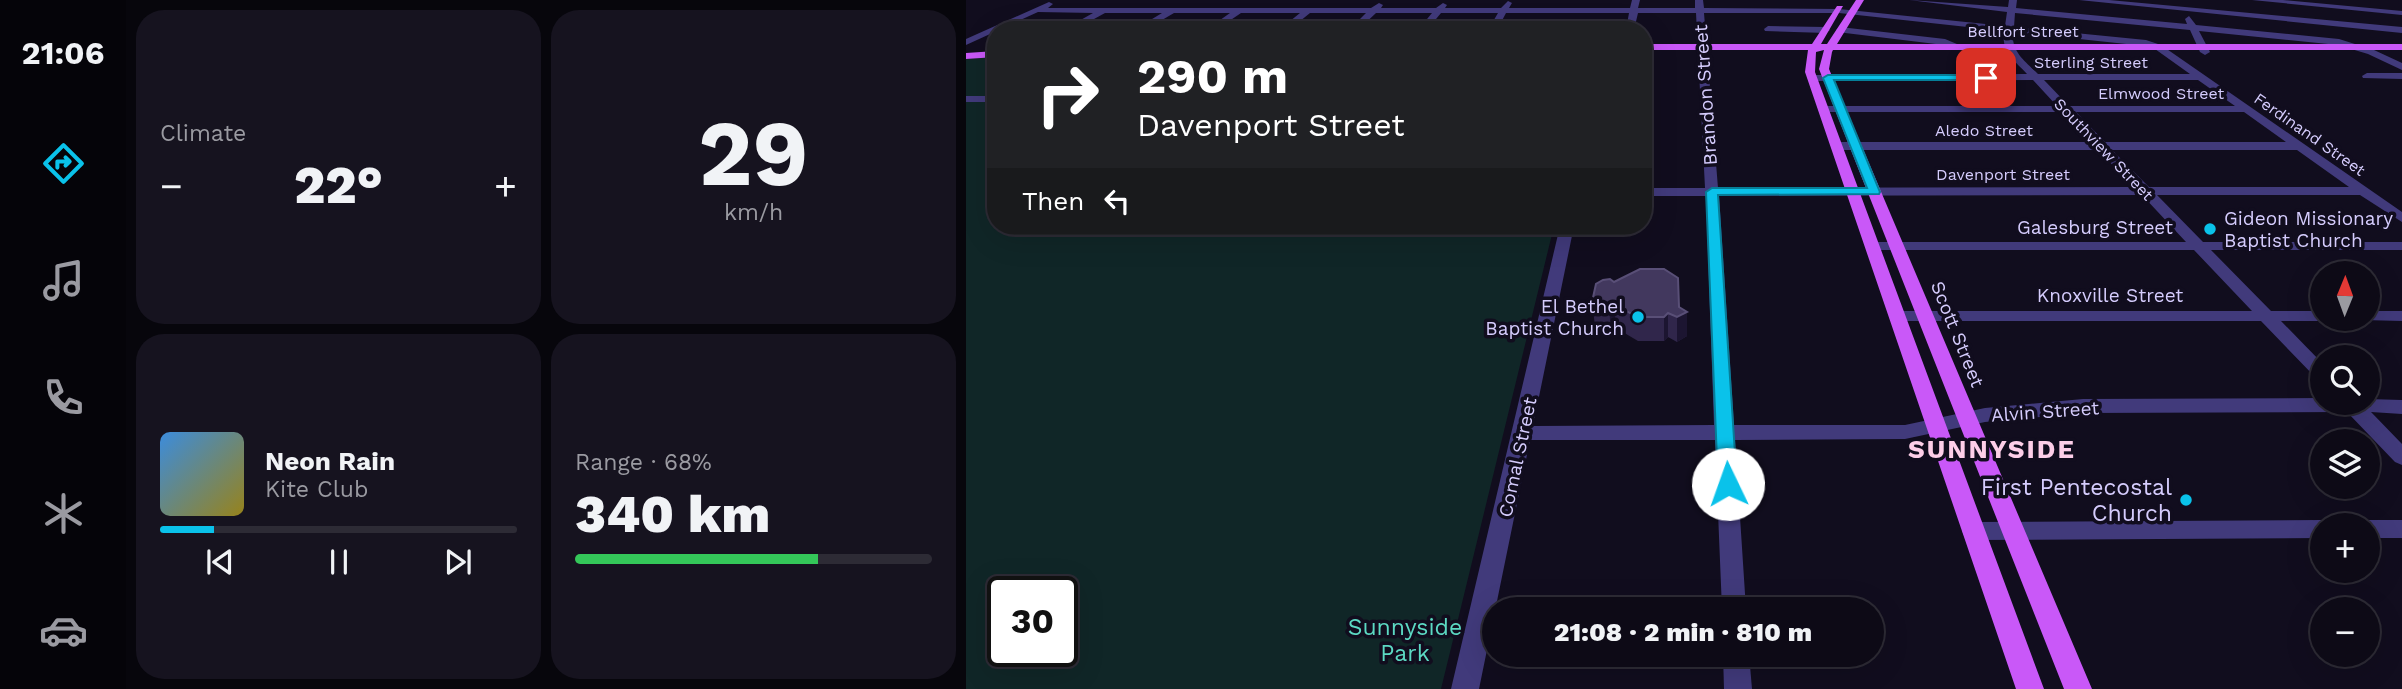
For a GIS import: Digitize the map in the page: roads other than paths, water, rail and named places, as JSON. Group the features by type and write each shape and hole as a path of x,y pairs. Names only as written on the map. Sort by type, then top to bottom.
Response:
{"main road":[{"path":"1820,49 1826,30 1846,0"},
{"path":"1820,49 1840,30 1860,0"},
{"name":"Bellfort Street","path":"1935,49 1959,47 2009,50"},
{"name":"Bellfort Street","path":"2288,50 2354,47 2400,49"},
{"name":"Bellfort Street","path":"1652,49 2161,49 2371,52 2400,49"},
{"name":"Bellfort Street","path":"1701,49 1820,49"},
{"name":"Scott Street","path":"1820,49 1809,66 1820,78 1846,146 1874,192 2078,689"},
{"path":"966,54 987,53"},
{"name":"Scott Street","path":"1846,146 1853,192 2030,689"}],"street":[{"path":"1013,21 1059,0"},
{"path":"1084,21 1124,0"},
{"path":"1153,21 1189,0"},
{"path":"1223,21 1255,0"},
{"path":"1294,21 1321,0"},
{"path":"1362,21 1384,0"},
{"path":"1429,21 1447,0"},
{"path":"1497,21 1510,0"},
{"path":"1760,0 1772,47"},
{"path":"1913,0 2012,5 2192,28 2317,40 2371,52 2402,67"},
{"path":"2083,0 2183,5 2402,30"},
{"path":"2256,0 2402,13"},
{"path":"2348,0 2400,49"},
{"path":"1038,10 1504,9 1570,5 1699,5 1762,10 1853,12 2146,43 2161,49"},
{"name":"Brandon Street","path":"1699,5 1712,192 1733,597"},
{"path":"2009,50 2012,5"},
{"path":"2183,5 2204,50"},
{"path":"1768,29 1826,30"},
{"path":"1840,30 1945,42 1959,47"},
{"path":"966,42 987,33"},
{"name":"Ferdinand Street","path":"2161,49 2402,218"},
{"name":"Southview Street","path":"2009,50 2063,109 2310,361"},
{"path":"2367,76 2402,76"},
{"name":"Sterling Street","path":"1820,78 2202,78"},
{"path":"966,99 987,99"},
{"name":"Elmwood Street","path":"1832,109 2246,109"},
{"name":"Aledo Street","path":"1846,146 2300,146"},
{"name":"Davenport Street","path":"1652,192 2363,191"},
{"name":"Comal Street","path":"1465,689 1565,235"},
{"name":"Galesburg Street","path":"1872,246 2402,246"},
{"name":"Knoxville Street","path":"1897,316 2310,316"},
{"path":"2380,316 2402,316"},
{"name":"Alvin Street","path":"1522,433 1905,432 1985,415 2083,406 2310,404"},
{"name":"Alvin Street","path":"2380,406 2402,407"},
{"path":"2361,415 2402,457"},
{"path":"2380,529 2402,529"},
{"path":"1973,531 2310,530"},
{"path":"1737,667 1738,689"}],"place":[{"name":"Gideon Missionary Baptist Church","path":"2210,229"},
{"name":"El Bethel Baptist Church","path":"1638,317"},
{"name":"First Pentecostal Church","path":"2186,500"}],"district":[{"name":"SUNNYSIDE","path":"1992,449"}],"park label":[{"name":"Sunnyside Park","path":"1405,640"}]}
